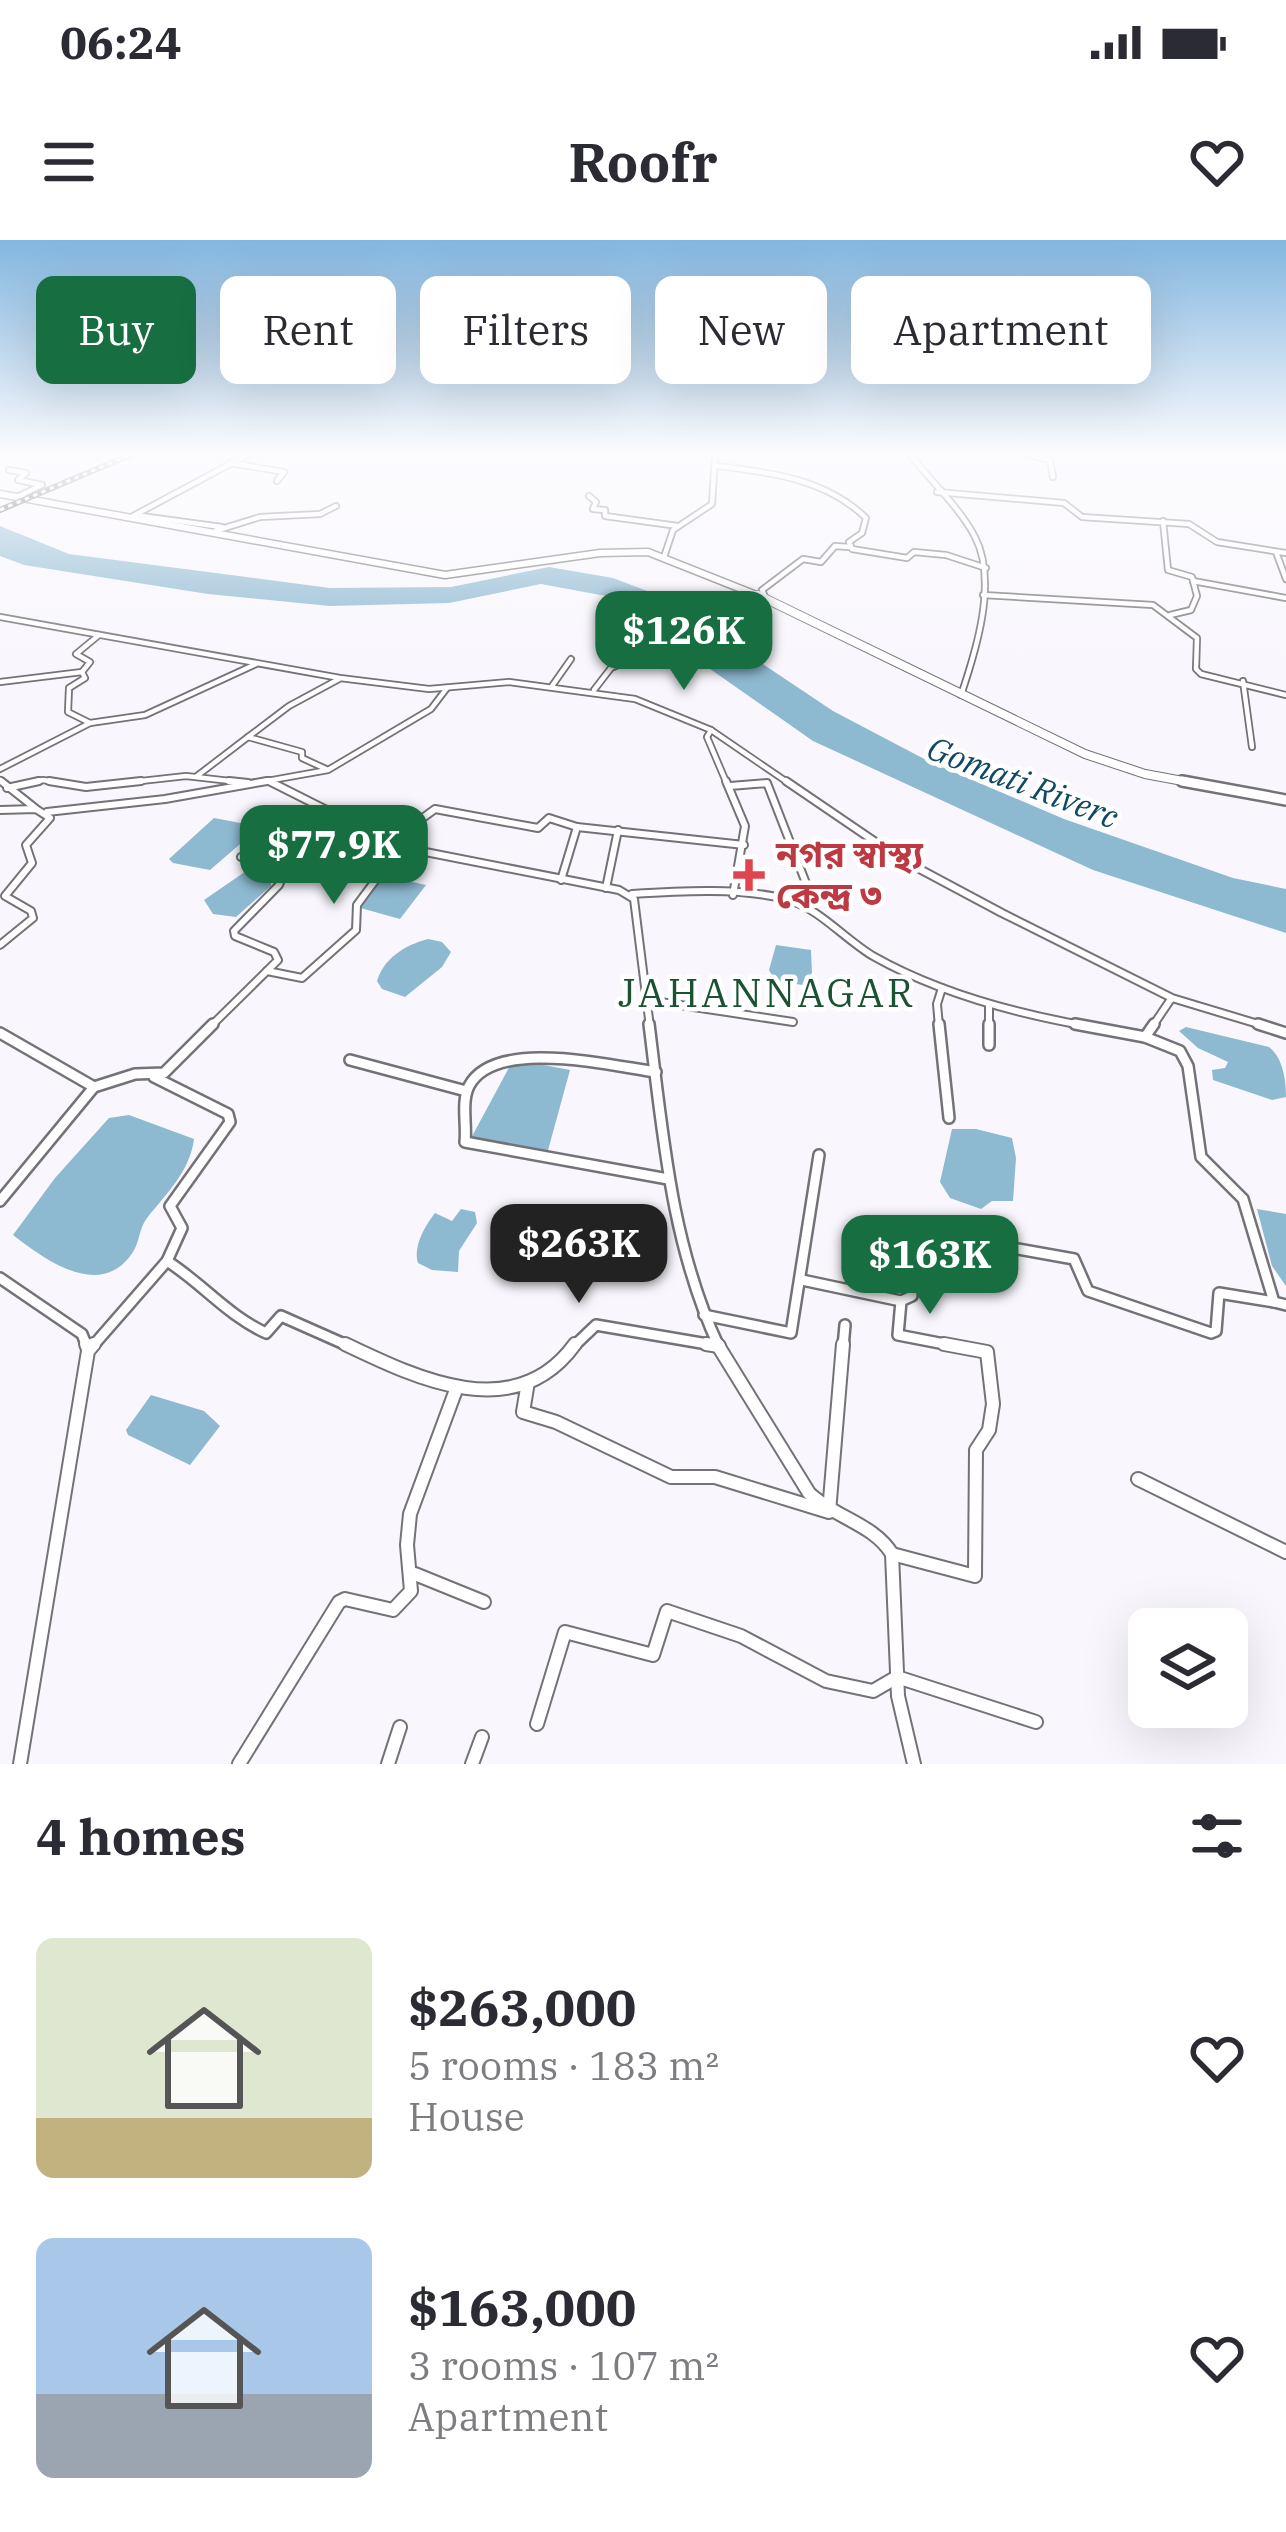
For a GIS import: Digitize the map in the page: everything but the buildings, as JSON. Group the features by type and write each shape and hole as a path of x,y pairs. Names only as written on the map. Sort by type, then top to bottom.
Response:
{"main road":[{"path":"179,526 445,575 645,551 768,600 1085,754 1145,774 1286,800"}],"street":[{"path":"215,526 236,529"},
{"path":"215,531 241,526"},
{"path":"664,557 663,548 679,526"},
{"path":"849,548 866,526"},
{"path":"961,696 974,660 986,568 966,526"},
{"path":"1163,526 1168,570 1192,581 1286,598"},
{"path":"1195,526 1216,542 1286,553"},
{"path":"768,600 762,590 803,560 821,562 835,545 908,558 914,552 946,555 986,568"},
{"path":"1276,552 1286,578"},
{"path":"1170,615 1191,610 1196,596 1192,581"},
{"path":"983,595 1153,605 1197,638 1196,669 1286,695"},
{"path":"0,616 340,678 447,688 496,682 594,690 673,711 711,730 899,858 1172,998 1286,1034"},
{"path":"0,682 82,672 90,662 76,654 100,635"},
{"path":"594,690 610,668 636,657 635,645"},
{"path":"552,686 571,658"},
{"path":"0,770 90,723 145,715 257,664"},
{"path":"82,672 85,678 69,688 68,712 90,723"},
{"path":"197,777 297,701 340,678"},
{"path":"1243,681 1252,747"},
{"path":"0,810 47,812 127,805 328,770 431,710 447,688"},
{"path":"711,730 707,737 745,826 733,895"},
{"path":"248,737 302,752 302,758 328,770"},
{"path":"7,788 43,780 86,787 197,777 248,783"},
{"path":"0,780 26,796 35,809"},
{"path":"269,782 400,847 631,894 687,891 791,900 811,896 767,783 730,786"},
{"path":"268,971 290,979 310,973 360,924 357,905 435,809 538,828 549,818 577,826 744,844"},
{"path":"0,945 33,918 31,911 3,900 32,863 26,845 50,818 47,812"},
{"path":"275,868 297,842 335,817"},
{"path":"561,880 577,826"},
{"path":"606,888 618,830"},
{"path":"154,1077 198,1043 278,955 235,936 234,931 284,878 275,868 241,857"},
{"path":"631,894 636,904 668,1180 684,1260 718,1346 793,1472 829,1512"},
{"path":"791,900 874,956 942,988 989,1006 1145,1037 1175,1049 1186,1060 1201,1157 1244,1198 1280,1304 1219,1293 1216,1329 1211,1333 1088,1291 1077,1260 957,1238 913,1238 912,1296 901,1301 802,1280"},
{"path":"942,988 937,1004 949,1118"},
{"path":"1145,1037 1172,998"},
{"path":"646,1000 793,1022"},
{"path":"989,1006 989,1045"},
{"path":"0,1033 19,1049 65,1068 94,1087"},
{"path":"656,1072 503,1058 478,1069 466,1090 468,1144 668,1180"},
{"path":"350,1060 466,1090"},
{"path":"0,1201 94,1087 135,1074 154,1077 231,1118 170,1206 182,1228 166,1261 88,1351"},
{"path":"704,1316 722,1316 788,1335 796,1316 819,1155"},
{"path":"166,1261 205,1285 232,1317 266,1333 280,1316 289,1318 377,1360 457,1387 494,1390 547,1376 589,1327 718,1346"},
{"path":"0,1278 82,1334 88,1351 21,1756 31,1764"},
{"path":"892,1555 975,1576 976,1450 990,1437 992,1416 987,1352 898,1335 901,1301"},
{"path":"829,1512 845,1325"},
{"path":"528,1382 523,1412 556,1422 621,1456 671,1477 715,1477 829,1512 881,1536 892,1555 897,1677 914,1764"},
{"path":"239,1764 339,1602 345,1599 393,1610 409,1594 415,1574 407,1534 457,1387"},
{"path":"1138,1479 1286,1552"},
{"path":"415,1574 484,1602"},
{"path":"536,1724 565,1632 653,1655 667,1611 741,1636 826,1681 873,1691 897,1677 1036,1722"},
{"path":"388,1764 400,1727"},
{"path":"472,1764 482,1737"}],"water":[{"path":"0,526 69,554 330,588 451,587 549,567 613,578 663,597 833,711 930,762 1064,819 1233,878 1286,889 1286,933 1093,870 813,741 606,596 541,584 449,603 330,606 208,594 24,565 0,556"},
{"path":"214,818 251,825 246,839 210,870 169,859"},
{"path":"249,869 271,875 271,886 236,917 213,914 204,900"},
{"path":"380,875 426,885 400,919 357,907"},
{"path":"428,939 442,942 451,952 442,967 405,997 382,989 377,981 390,959"},
{"path":"776,945 811,950 812,973 803,985 775,981 769,970"},
{"path":"1186,1027 1269,1047 1281,1063 1286,1097 1272,1100 1213,1080 1212,1070 1225,1068 1228,1062 1198,1048 1179,1031"},
{"path":"523,1061 570,1070 547,1154 470,1140 511,1064"},
{"path":"129,1115 194,1139 183,1171 144,1222 133,1252 120,1266 105,1274 73,1271 13,1235 55,1178 109,1118"},
{"path":"952,1129 1012,1138 1016,1158 1013,1201 992,1201 981,1209 950,1198 940,1182"},
{"path":"461,1209 475,1212 477,1223 459,1251 458,1272 432,1270 418,1263 419,1243 435,1213 452,1221"},
{"path":"1257,1209 1286,1214 1286,1286 1272,1266"},
{"path":"151,1395 204,1411 220,1426 190,1465 128,1435 126,1430"}],"place":[{"name":"নগর স্বাস্থ্য কেন্দ্র ৩","path":"749,875"}],"district":[{"name":"JAHANNAGAR","path":"767,993"}],"water label":[{"name":"Gomati Riverc","path":"1023,782"}]}
